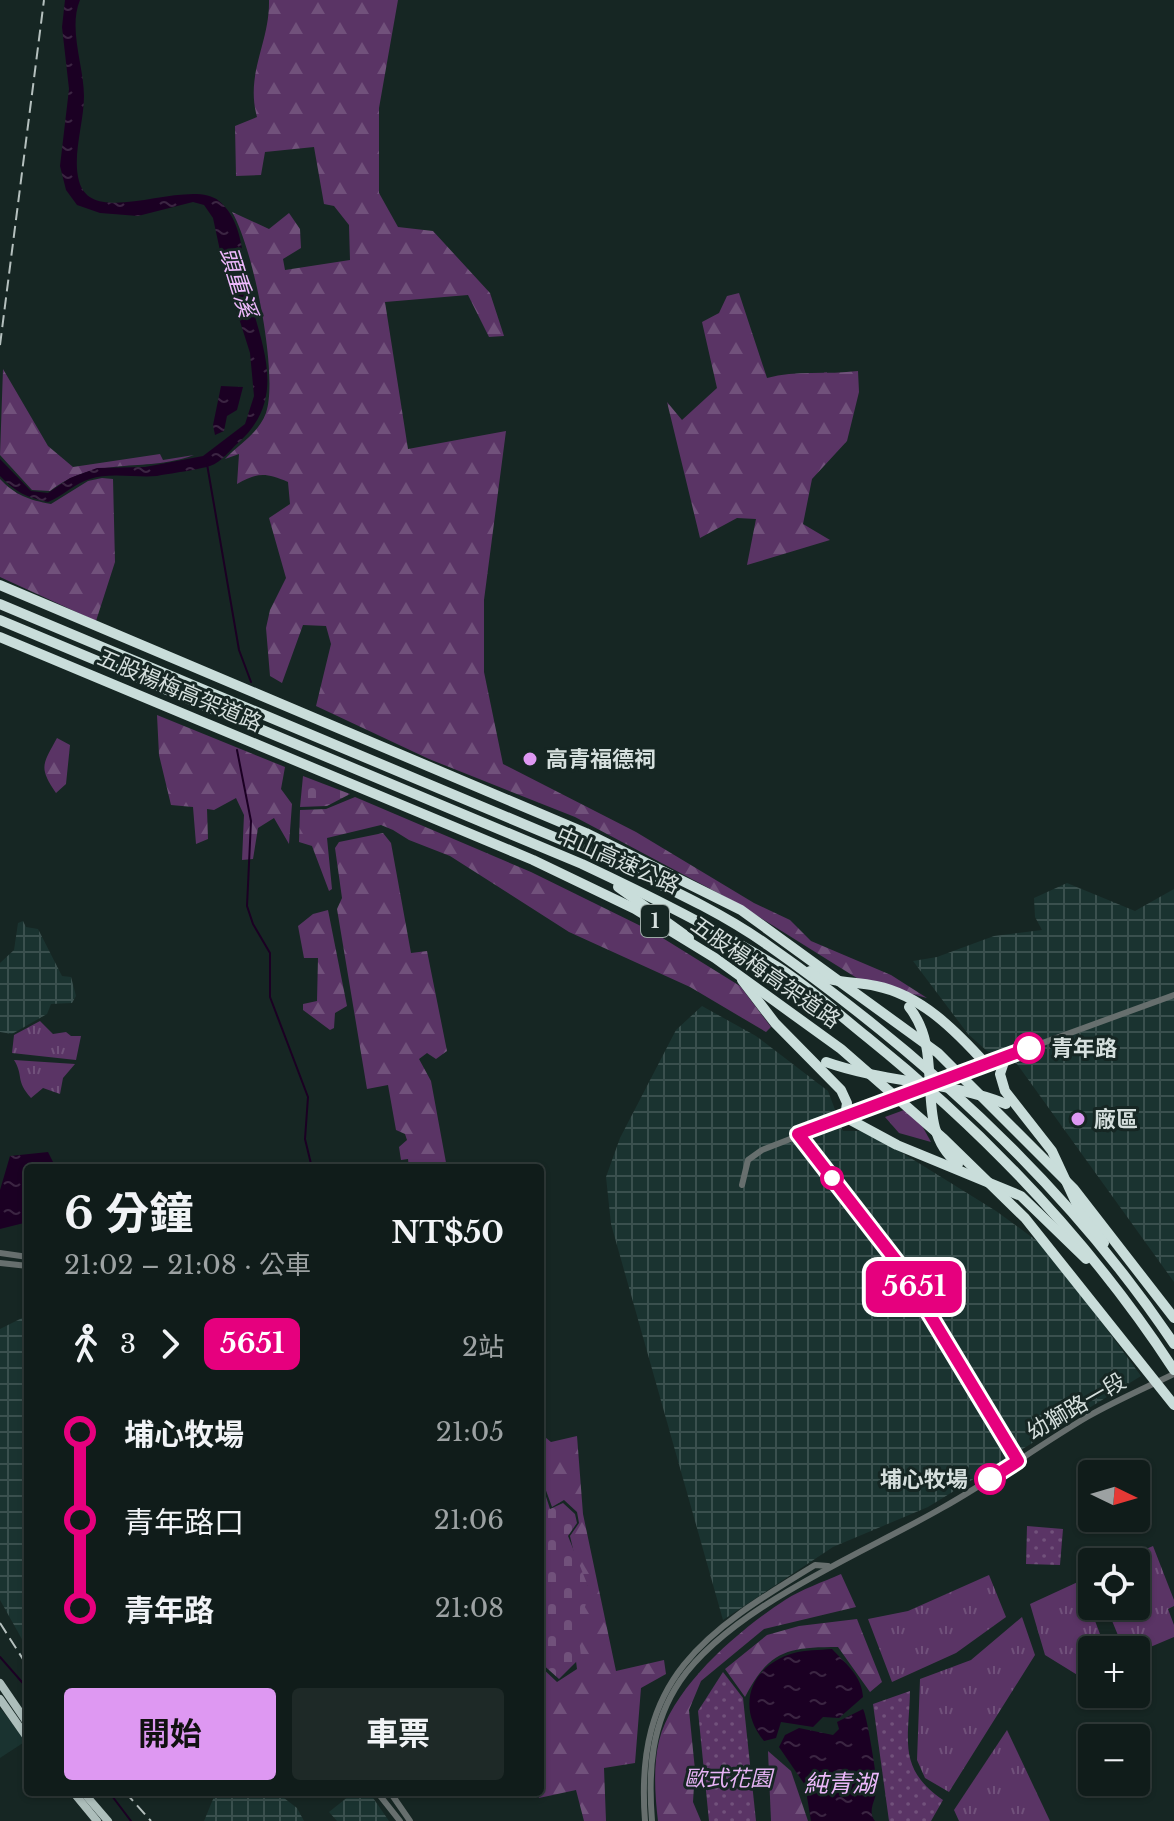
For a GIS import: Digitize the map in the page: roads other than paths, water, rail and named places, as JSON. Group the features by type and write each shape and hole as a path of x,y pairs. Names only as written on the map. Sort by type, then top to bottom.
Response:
{"highway":[{"name":"五股楊梅高架道路","path":"0,585 586,833 741,910 938,1053 1074,1189 1174,1318"},
{"name":"中山高速公路","path":"0,604 609,860 682,895 768,945 911,1056 1002,1137 1147,1304 1174,1344"},
{"name":"中山高速公路","path":"0,620 582,864 676,908 804,986 918,1078 986,1140 1048,1203 1127,1300 1174,1372"},
{"name":"五股楊梅高架道路","path":"0,637 533,860 635,909 715,958 841,1049 944,1139 1025,1218 1174,1405"},
{"path":"582,864 670,923 742,980 775,1023 841,1090 847,1103 845,1117 859,1121 897,1145 1000,1185 1029,1203 1127,1300"},
{"path":"768,945 827,979 876,986 899,995 955,1029 986,1064"},
{"path":"899,995 925,1036 932,1084 931,1113 937,1137 958,1164 971,1174"},
{"path":"1006,1056 1000,1074 1001,1083 1052,1151 1078,1207 1147,1304"},
{"path":"811,1057 879,1077 932,1084 1006,1104 1028,1119"}],"main road":[{"path":"0,1683 24,1718"},
{"path":"0,1699 24,1733"},
{"path":"76,1796 97,1821"},
{"path":"86,1796 108,1821"}],"street":[{"path":"742,1185 748,1160 762,1150 1174,995"},
{"path":"0,1253 24,1256"},
{"path":"0,1263 24,1266"},
{"name":"幼獅路一段","path":"652,1821 649,1786 656,1734 665,1707 681,1681 721,1640 830,1566 942,1508 1087,1417 1174,1372"},
{"name":"幼獅路一段","path":"645,1821 643,1764 648,1734 659,1702 675,1674 715,1634 751,1607 815,1565 830,1566"},
{"path":"381,1796 403,1818"},
{"path":"392,1796 403,1818"}],"water":[{"name":"頭重溪","path":"65,0 80,0 76,35 84,96 77,161 79,181 87,195 102,202 121,203 186,194 205,195 219,201 228,211 239,235 248,290 266,359 267,377 262,411 252,427 214,464 157,476 98,477 79,483 48,502 21,493 5,481 0,476 0,459 31,491 48,493 70,478 97,468 145,467 203,456 245,424 254,396 250,353 225,274 213,218 204,205 193,202 138,216 100,213 77,205 66,190 60,166 69,89 62,27"},
{"path":"221,386 243,387 237,410 227,416 224,431 215,435 213,425"},
{"path":"48,1152 54,1164 24,1164 24,1223 0,1229 0,1190 10,1156"},
{"name":"純青湖","path":"832,1649 856,1677 863,1697 839,1718 823,1717 813,1727 781,1722 776,1738 764,1741 750,1714 749,1701 758,1677 779,1659 794,1653"},
{"name":"純青湖","path":"863,1709 877,1785 872,1808 875,1821 811,1821 805,1785 779,1747 785,1735 799,1728 833,1735 839,1729 837,1722"}],"waterway":[{"path":"207,464 239,650 251,682"},
{"path":"237,750 251,821 247,906 253,924 270,953 270,997 308,1097 305,1139 311,1164"},
{"path":"0,1657 24,1684"},
{"path":"112,1796 131,1821"}],"railway":[{"path":"0,345 44,0"},
{"path":"0,1623 24,1661"},
{"path":"129,1796 151,1821"}],"place":[{"name":"高青福德祠","path":"530,759"},
{"name":"青年路","path":"1029,1048"},
{"name":"廠區","path":"1078,1119"},
{"name":"埔心牧場","path":"990,1479"}],"park label":[{"name":"歐式花園","path":"728,1778"}]}
